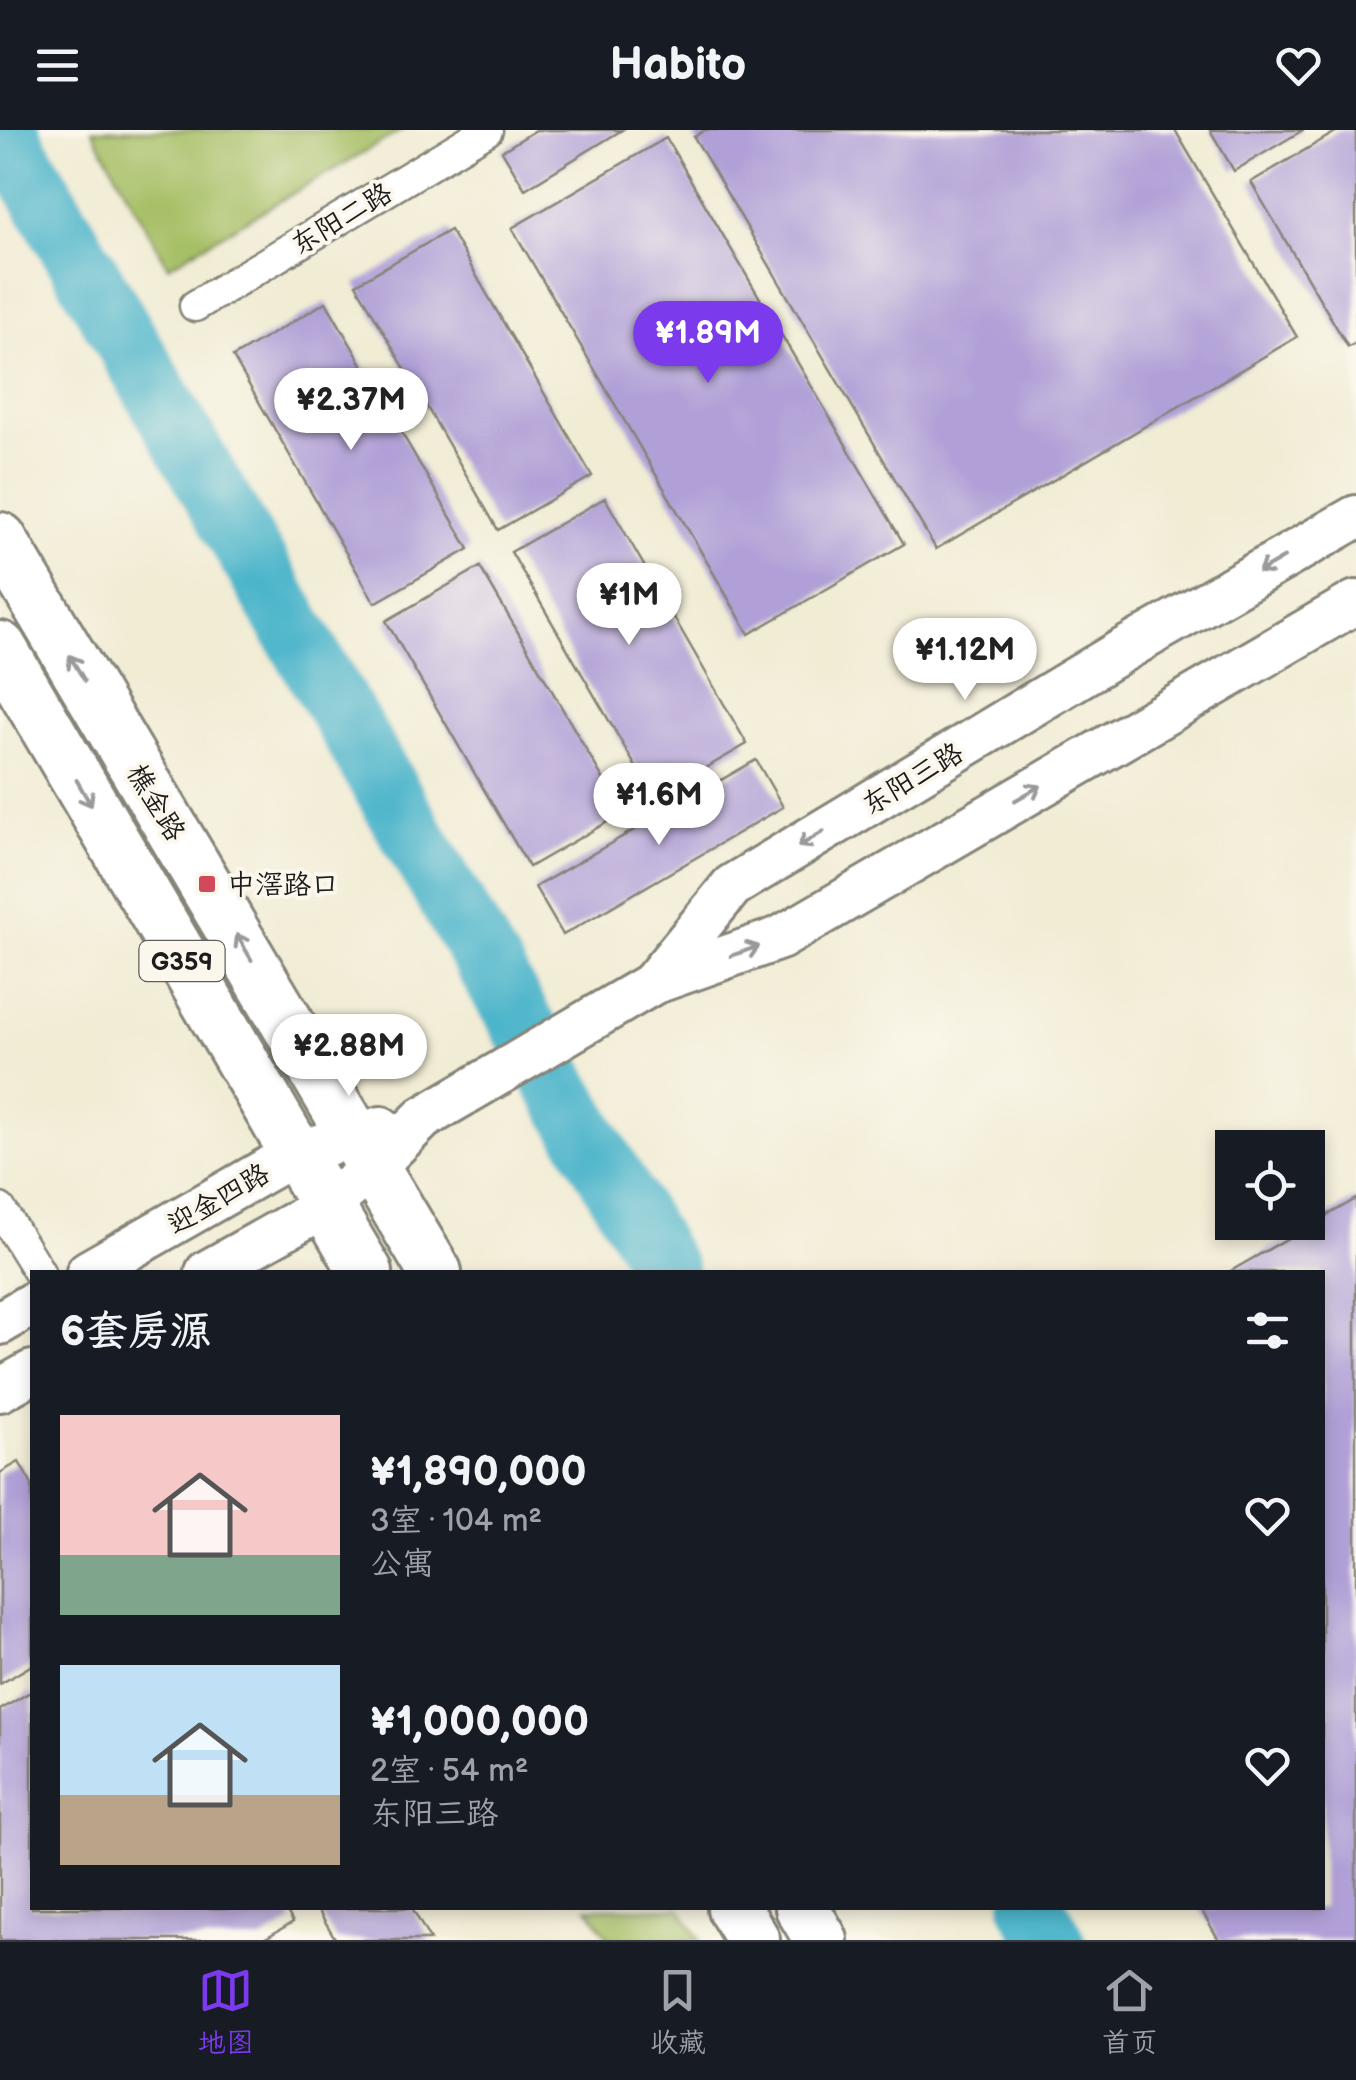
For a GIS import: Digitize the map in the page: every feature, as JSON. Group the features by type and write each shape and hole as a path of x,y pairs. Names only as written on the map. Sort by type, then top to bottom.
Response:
{"highway":[{"name":"樵金路","path":"0,539 434,1270"},
{"name":"樵金路","path":"0,648 365,1270"},
{"path":"735,1910 753,1940"},
{"path":"803,1910 821,1940"}],"street":[{"name":"东阳二路","path":"195,306 487,130"},
{"name":"东阳三路","path":"652,983 732,886 1120,652 1356,517"},
{"name":"东阳三路","path":"327,1205 364,1151 652,983 780,938 1356,602"},
{"name":"迎金四路","path":"91,1270 296,1152 364,1151"},
{"path":"212,1270 327,1205"},
{"path":"0,1209 38,1270"},
{"path":"0,1323 30,1305"},
{"path":"0,1390 30,1373"}],"green space":[{"path":"92,130 402,130 168,266"},
{"path":"589,1910 681,1910 700,1940 610,1940"}],"building":[{"path":"536,130 622,130 525,189 502,151"},
{"path":"705,130 1175,130 1297,337 936,549 694,137"},
{"path":"1210,130 1303,130 1234,171"},
{"path":"1339,130 1356,130 1356,343 1348,347 1251,182"},
{"path":"666,138 904,544 749,634 512,228"},
{"path":"450,230 592,476 498,530 356,284"},
{"path":"326,302 469,549 375,603 233,357"},
{"path":"605,498 747,744 654,798 511,552"},
{"path":"480,567 623,813 529,867 386,621"},
{"path":"756,760 783,807 563,935 535,887"},
{"path":"1356,1199 1356,1940 1219,1940 1201,1910 1325,1910 1325,1270 1232,1270 1285,1240 1325,1240 1325,1217"},
{"path":"19,1462 30,1481 30,1666 0,1684 0,1473"},
{"path":"30,1692 30,1910 286,1910 293,1922 262,1940 0,1940 0,1710"},
{"path":"318,1910 413,1910 430,1940 336,1940"}],"waterway":[{"path":"4,130 665,1270"},
{"path":"1034,1910 1052,1940"}],"place":[{"name":"中滘路口","path":"207,884"}]}
